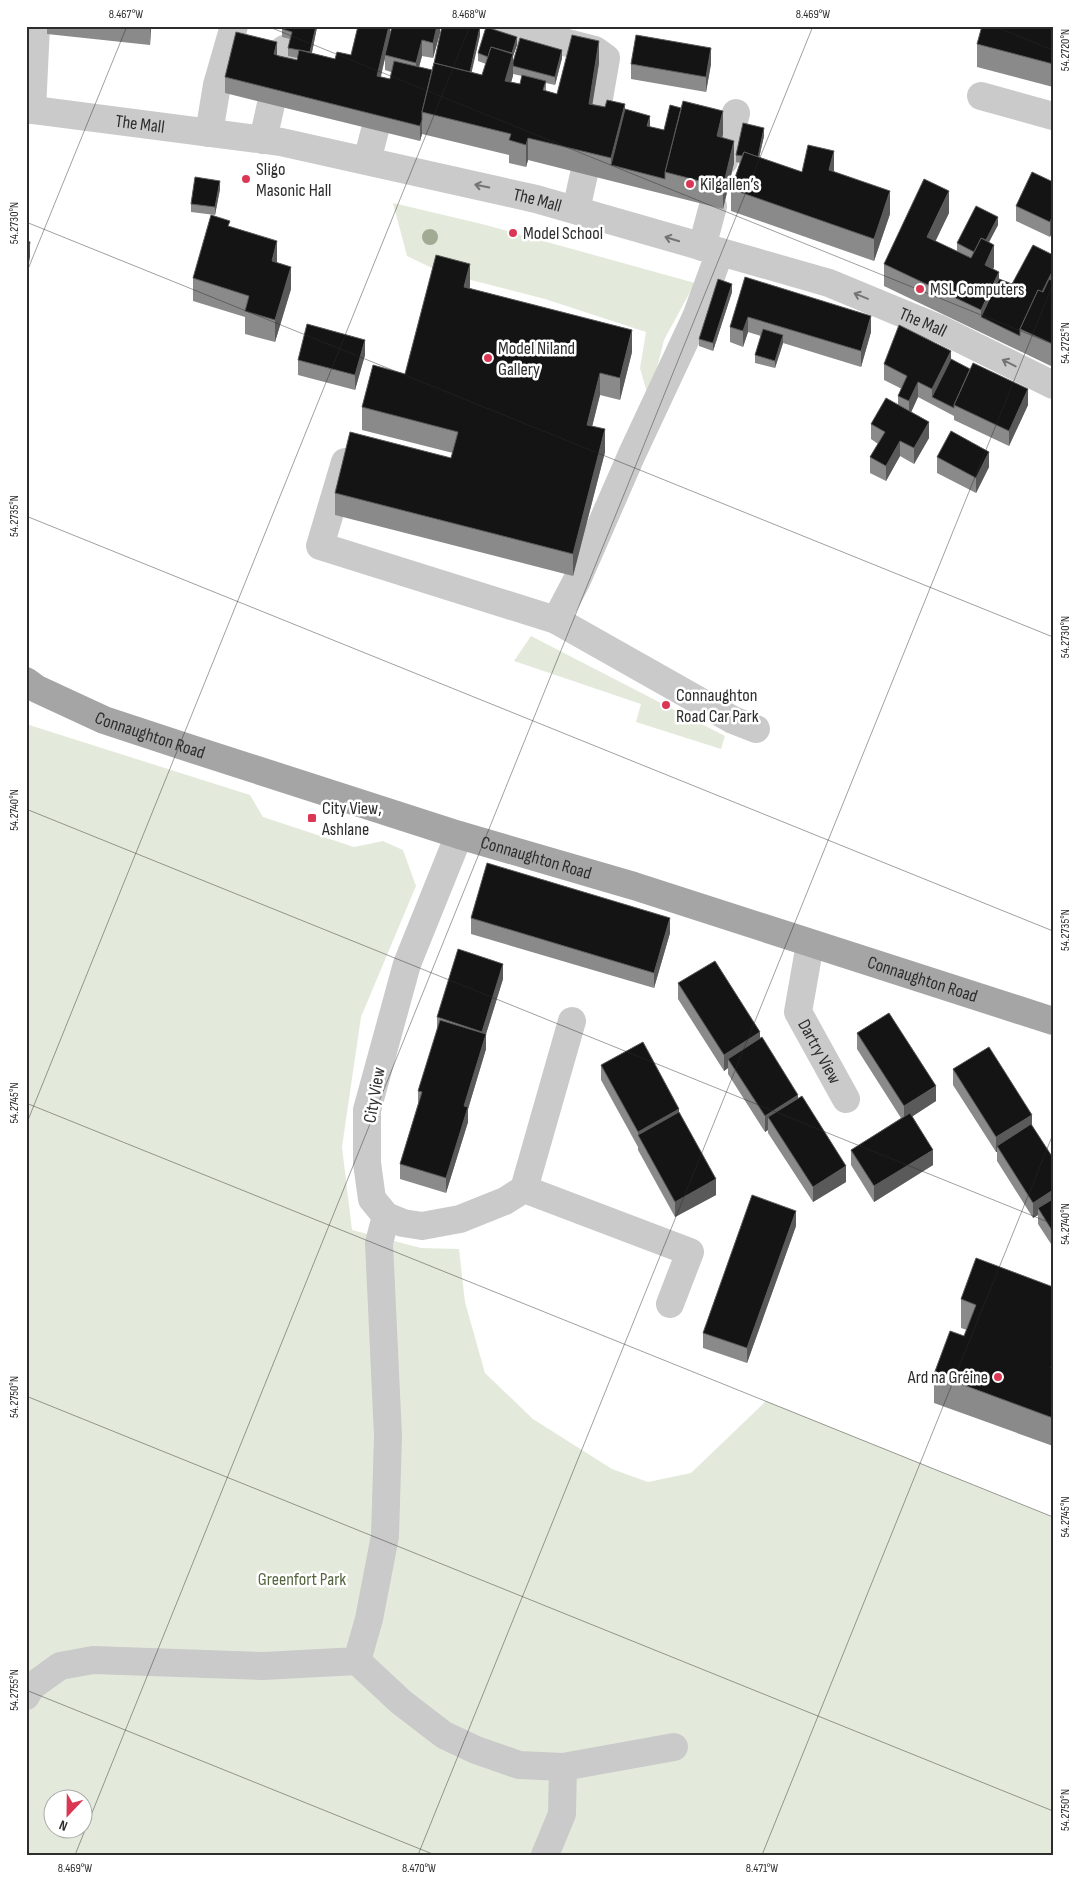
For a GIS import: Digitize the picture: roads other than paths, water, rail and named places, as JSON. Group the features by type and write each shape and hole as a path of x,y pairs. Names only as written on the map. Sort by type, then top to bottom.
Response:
{"main road":[{"name":"Connaughton Road","path":"26,681 38,689 104,720 460,835 634,886 1053,1021"}],"street":[{"path":"29,109 36,26"},
{"path":"209,133 217,85 234,26"},
{"path":"500,26 595,50 606,58 594,127"},
{"path":"981,96 1053,116"},
{"path":"263,140 271,104"},
{"name":"The Mall","path":"29,109 263,140 536,198 829,283 940,329 1053,385"},
{"path":"724,160 736,112"},
{"path":"367,161 375,130"},
{"path":"576,210 584,174"},
{"path":"556,620 696,317 711,250 713,206"},
{"path":"347,454 320,546 556,620 733,720 756,729"},
{"name":"City View","path":"386,1216 372,1198 367,1163 367,1110 407,964 460,835"},
{"name":"Dartry View","path":"810,944 798,1012 846,1099"},
{"path":"357,1661 369,1619 385,1536 388,1436 379,1243 386,1216 403,1223 422,1226 460,1219 505,1201 524,1189 572,1021"},
{"path":"524,1189 690,1252 670,1304"},
{"path":"26,1696 31,1687 60,1666 93,1660 263,1666 357,1661 401,1702 444,1735 476,1750 518,1765 563,1767 674,1747"},
{"path":"545,1855 562,1814 563,1767"}],"place":[{"name":"Sligo Masonic Hall","path":"246,179"},
{"name":"Kilgallen’s","path":"690,184"},
{"name":"Model School","path":"513,233"},
{"name":"MSL Computers","path":"920,289"},
{"name":"Model Niland Gallery","path":"488,358"},
{"name":"Connaughton Road Car Park","path":"666,705"},
{"name":"City View, Ashlane","path":"312,818"},
{"name":"Ard na Gréine","path":"998,1377"}],"park label":[{"name":"Greenfort Park","path":"302,1579"}]}
